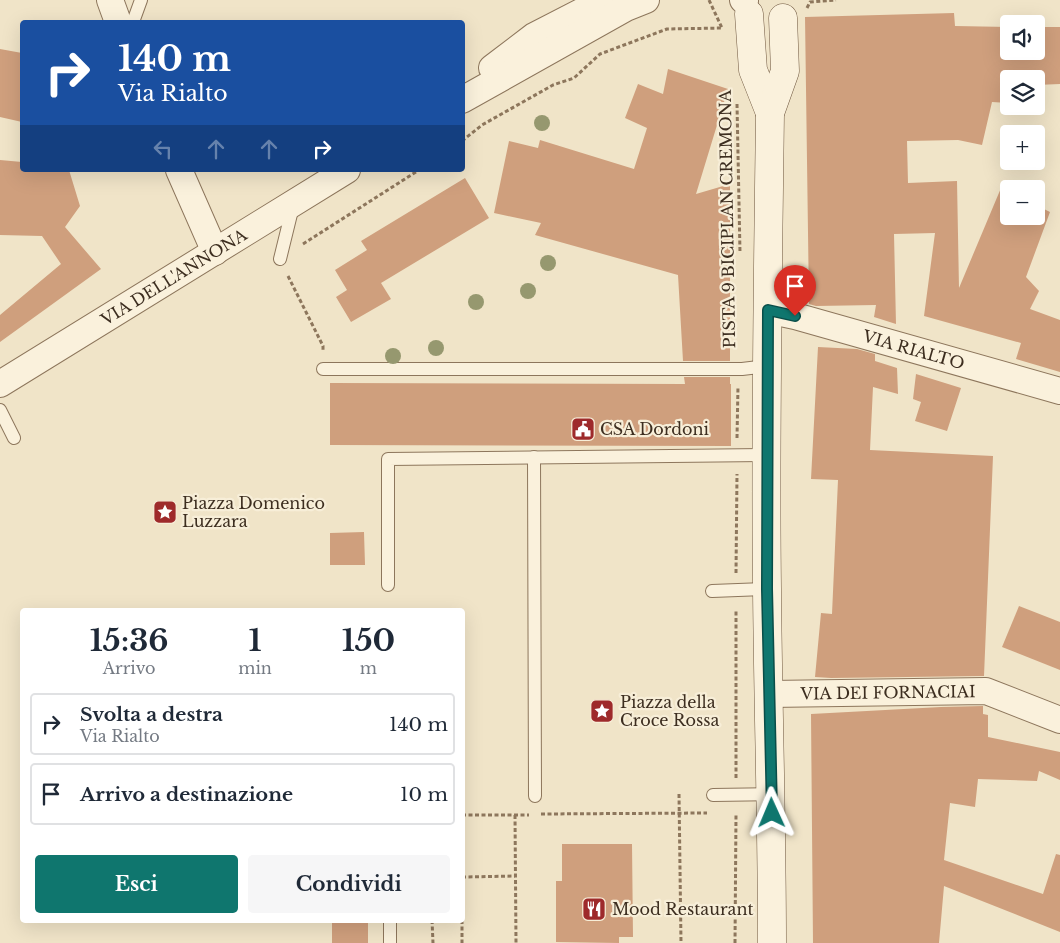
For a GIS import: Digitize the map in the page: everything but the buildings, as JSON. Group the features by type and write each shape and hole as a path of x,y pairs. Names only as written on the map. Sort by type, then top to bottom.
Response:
{"main road":[{"path":"745,4 754,20 769,24 787,9"},
{"path":"745,4 753,70 770,113"},
{"path":"772,943 772,794 766,455 755,368 768,310 770,113 785,71 787,9"}],"street":[{"path":"110,0 117,20"},
{"path":"465,90 534,36 624,2"},
{"path":"465,98 624,2"},
{"path":"180,172 216,252"},
{"name":"VIA DELL'ANNONA","path":"0,384 344,172"},
{"name":"VIA RIALTO","path":"768,310 1060,391"},
{"name":"VIA DEI FORNACIAI","path":"769,694 986,691 1060,720"}],"lane":[{"path":"133,20 141,0"},
{"path":"280,259 294,203"},
{"path":"323,370 755,368"},
{"path":"0,410 14,438"},
{"path":"388,585 388,459 766,455"},
{"path":"534,457 535,796"},
{"path":"712,591 767,589"},
{"path":"713,795 772,794"},
{"path":"390,923 390,943"}],"path":[{"path":"465,139 482,125 553,85 574,78 600,54 667,30 722,28"},
{"name":"PISTA 9 BICIPLAN CREMONA","path":"737,99 740,259"},
{"path":"323,370 323,346 280,259 416,172"},
{"path":"736,794 737,388 755,368"},
{"path":"679,794 681,943"},
{"path":"465,815 708,813"},
{"path":"726,813 741,813"},
{"path":"736,813 736,943"},
{"path":"515,815 516,943"},
{"path":"465,877 516,876"},
{"path":"432,923 432,943"},
{"path":"462,923 462,943"}],"place":[{"name":"CSA Dordoni","path":"583,429"},
{"name":"Piazza Domenico Luzzara","path":"165,512"},
{"name":"Piazza della Croce Rossa","path":"602,711"},
{"name":"Mood Restaurant","path":"594,909"}],"route":[{"path":"772,813 767,589 766,433 768,310 795,316"}]}
